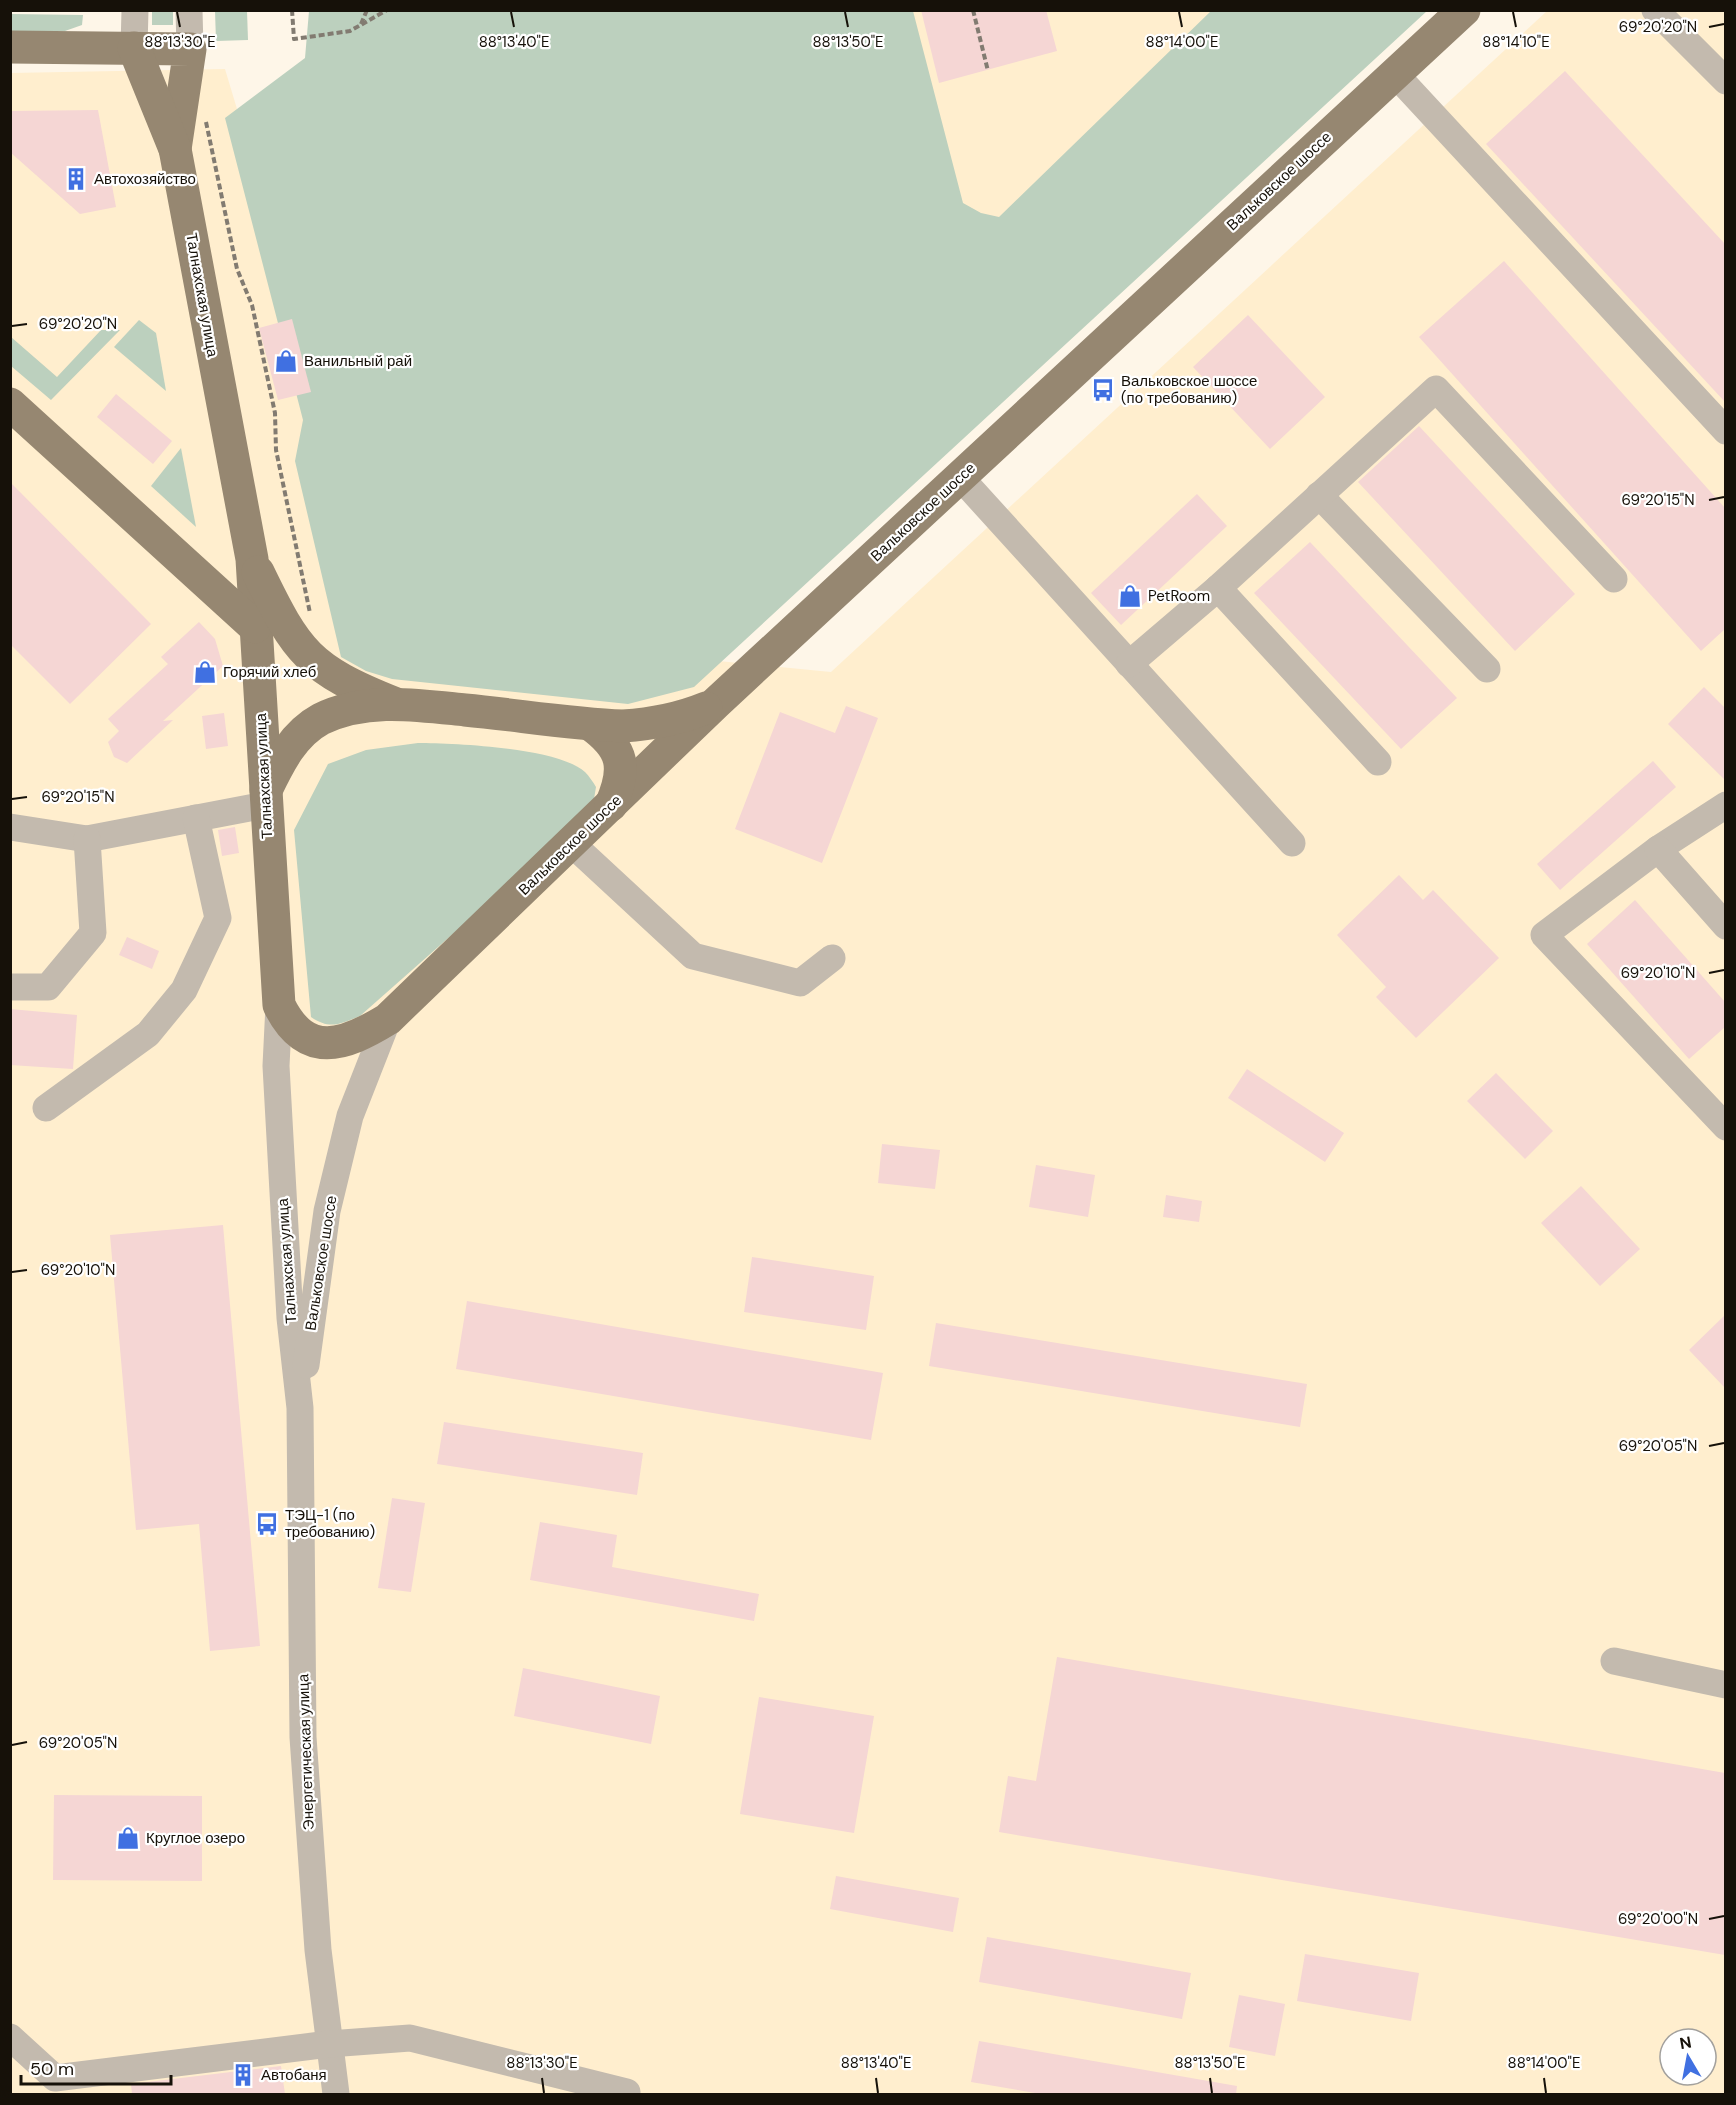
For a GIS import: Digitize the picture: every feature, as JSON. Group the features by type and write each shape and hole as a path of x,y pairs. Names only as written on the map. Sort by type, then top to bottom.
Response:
{"main road":[{"name":"Вальковское шоссе","path":"277,1019 288,1024 299,1035 312,1041 329,1043 357,1037 388,1019 716,703 1464,10"},
{"path":"10,47 190,49"},
{"name":"Талнахская улица","path":"134,48 175,149 252,560 277,1019"},
{"name":"Талнахская улица","path":"175,149 190,49"},
{"path":"10,404 255,627"},
{"path":"252,560 284,627 305,653 326,671 351,686 394,703"},
{"path":"265,798 283,756 301,734 321,720 348,710 394,703 509,714 603,735 683,717 716,703"},
{"path":"603,735 620,758 620,773 611,805"}],"street":[{"name":"Талнахская улица","path":"134,48 135,10"},
{"name":"Талнахская улица","path":"189,10 190,49"},
{"path":"1655,10 1725,81"},
{"path":"1395,74 1725,431"},
{"path":"1129,663 1218,588 1436,389 1614,579"},
{"path":"960,477 1292,843"},
{"path":"1320,495 1487,669"},
{"path":"1218,588 1378,762"},
{"path":"10,827 87,838 196,818 265,798"},
{"path":"1725,805 1658,849 1544,935 1725,1127"},
{"path":"46,1107 148,1034 184,990 218,918 196,818"},
{"path":"10,987 48,987 93,933 87,838"},
{"path":"572,844 693,956 800,983 832,958"},
{"path":"1658,849 1725,926"},
{"name":"Талнахская улица","path":"277,1019 290,1307 300,1408"},
{"name":"Вальковское шоссе","path":"300,1408 327,1211 350,1116 388,1019"},
{"name":"Энергетическая улица","path":"300,1408 303,1737 318,1950 336,2094"},
{"path":"1614,1661 1725,1685"},
{"path":"10,2037 46,2086 329,2044 410,2038 627,2092 626,2094"}],"path":[{"path":"292,10 294,39 326,36 350,30 387,10"},
{"path":"361,24 367,10"},
{"path":"973,10 988,71"},
{"path":"207,110 206,121 237,269 252,305 275,413 276,450 312,620"}],"shaded area":[{"path":"899,10 1271,11 978,279"},
{"path":"1547,11 1725,11 1725,2094 11,2094 10,73 225,69 393,629 831,672"}],"green space":[{"path":"152,11 173,11 173,25 152,25"},
{"path":"215,11 247,11 248,40 216,41"},
{"path":"309,11 913,11 963,203 981,213 999,217 1211,11 1427,11 694,687 628,704 392,679 366,671 341,657 295,461 303,420 225,118 305,58"},
{"path":"11,14 83,15 82,25 65,31 11,31"},
{"path":"139,320 156,333 166,391 114,347"},
{"path":"101,330 120,330 51,400 11,366 11,337 57,377"},
{"path":"181,448 196,527 151,486"},
{"path":"418,743 506,748 553,757 572,764 585,772 596,787 592,811 360,1016 330,1025 318,1021 311,1017 294,830 328,764 366,750"}],"building":[{"path":"921,10 1046,10 1057,51 939,83"},
{"path":"1565,71 1725,244 1725,402 1486,144"},
{"name":"Автохозяйство","path":"98,110 116,207 80,214 10,152 10,111"},
{"path":"1504,261 1725,508 1725,629 1701,651 1419,337"},
{"path":"1248,315 1325,397 1270,449 1193,367"},
{"name":"Ванильный рай","path":"292,319 311,392 278,400 259,328"},
{"path":"116,394 172,441 153,464 97,417"},
{"path":"1419,426 1575,594 1515,651 1358,482"},
{"path":"10,482 151,624 70,704 10,644"},
{"path":"1197,494 1227,526 1121,625 1091,593"},
{"path":"1310,542 1457,698 1401,749 1254,593"},
{"path":"199,622 215,639 223,666 163,721 173,720 127,763 114,757 108,742 119,731 108,719 168,664 161,657"},
{"path":"1704,687 1725,708 1725,780 1668,724"},
{"path":"846,706 878,718 822,863 735,829 780,712 835,733"},
{"path":"224,713 228,746 206,749 202,716"},
{"path":"1653,761 1676,787 1560,890 1537,864"},
{"path":"235,827 239,853 222,856 218,830"},
{"path":"1399,875 1423,900 1433,890 1499,958 1416,1038 1376,997 1386,987 1337,935"},
{"path":"1635,900 1725,1002 1725,1027 1689,1059 1587,944"},
{"path":"127,937 159,951 152,969 119,955"},
{"path":"10,1009 77,1015 73,1069 10,1065"},
{"path":"1247,1069 1344,1133 1325,1162 1228,1098"},
{"path":"1496,1073 1553,1131 1525,1159 1467,1101"},
{"path":"882,1144 940,1150 935,1189 878,1183"},
{"path":"1036,1165 1095,1175 1088,1217 1029,1207"},
{"path":"1581,1186 1640,1249 1600,1286 1541,1223"},
{"path":"1166,1195 1202,1201 1199,1222 1163,1217"},
{"path":"223,1225 260,1646 210,1651 199,1524 136,1530 110,1235"},
{"path":"752,1257 874,1276 866,1330 744,1312"},
{"path":"467,1301 883,1373 871,1440 456,1369"},
{"path":"1725,1315 1725,1388 1689,1350"},
{"path":"936,1323 1307,1384 1300,1427 929,1366"},
{"path":"444,1422 643,1453 637,1495 437,1464"},
{"path":"392,1498 425,1503 411,1592 378,1588"},
{"path":"540,1522 617,1535 612,1567 759,1594 754,1621 530,1580"},
{"path":"1057,1657 1725,1773 1725,1955 999,1832 1008,1776 1036,1781"},
{"path":"523,1668 660,1696 651,1744 514,1716"},
{"path":"759,1697 874,1716 854,1833 740,1814"},
{"name":"Круглое озеро","path":"54,1795 202,1796 202,1881 53,1880"},
{"path":"836,1876 959,1898 953,1932 830,1909"},
{"path":"987,1937 1191,1973 1182,2019 979,1982"},
{"path":"1305,1954 1419,1973 1411,2021 1297,2001"},
{"path":"1239,1995 1285,2004 1275,2056 1229,2047"},
{"path":"979,2041 1237,2086 1236,2094 1041,2094 971,2082"},
{"name":"Автобаня","path":"281,2066 285,2094 132,2094 131,2084"}],"place":[{"name":"Автохозяйство","path":"76,179"},
{"name":"Ванильный рай","path":"286,361"},
{"name":"Вальковское шоссе (по требованию)","path":"1103,390"},
{"name":"PetRoom","path":"1130,596"},
{"name":"Горячий хлеб","path":"205,672"},
{"name":"ТЭЦ-1 (по требованию)","path":"267,1524"},
{"name":"Круглое озеро","path":"128,1838"},
{"name":"Автобаня","path":"243,2075"}]}
